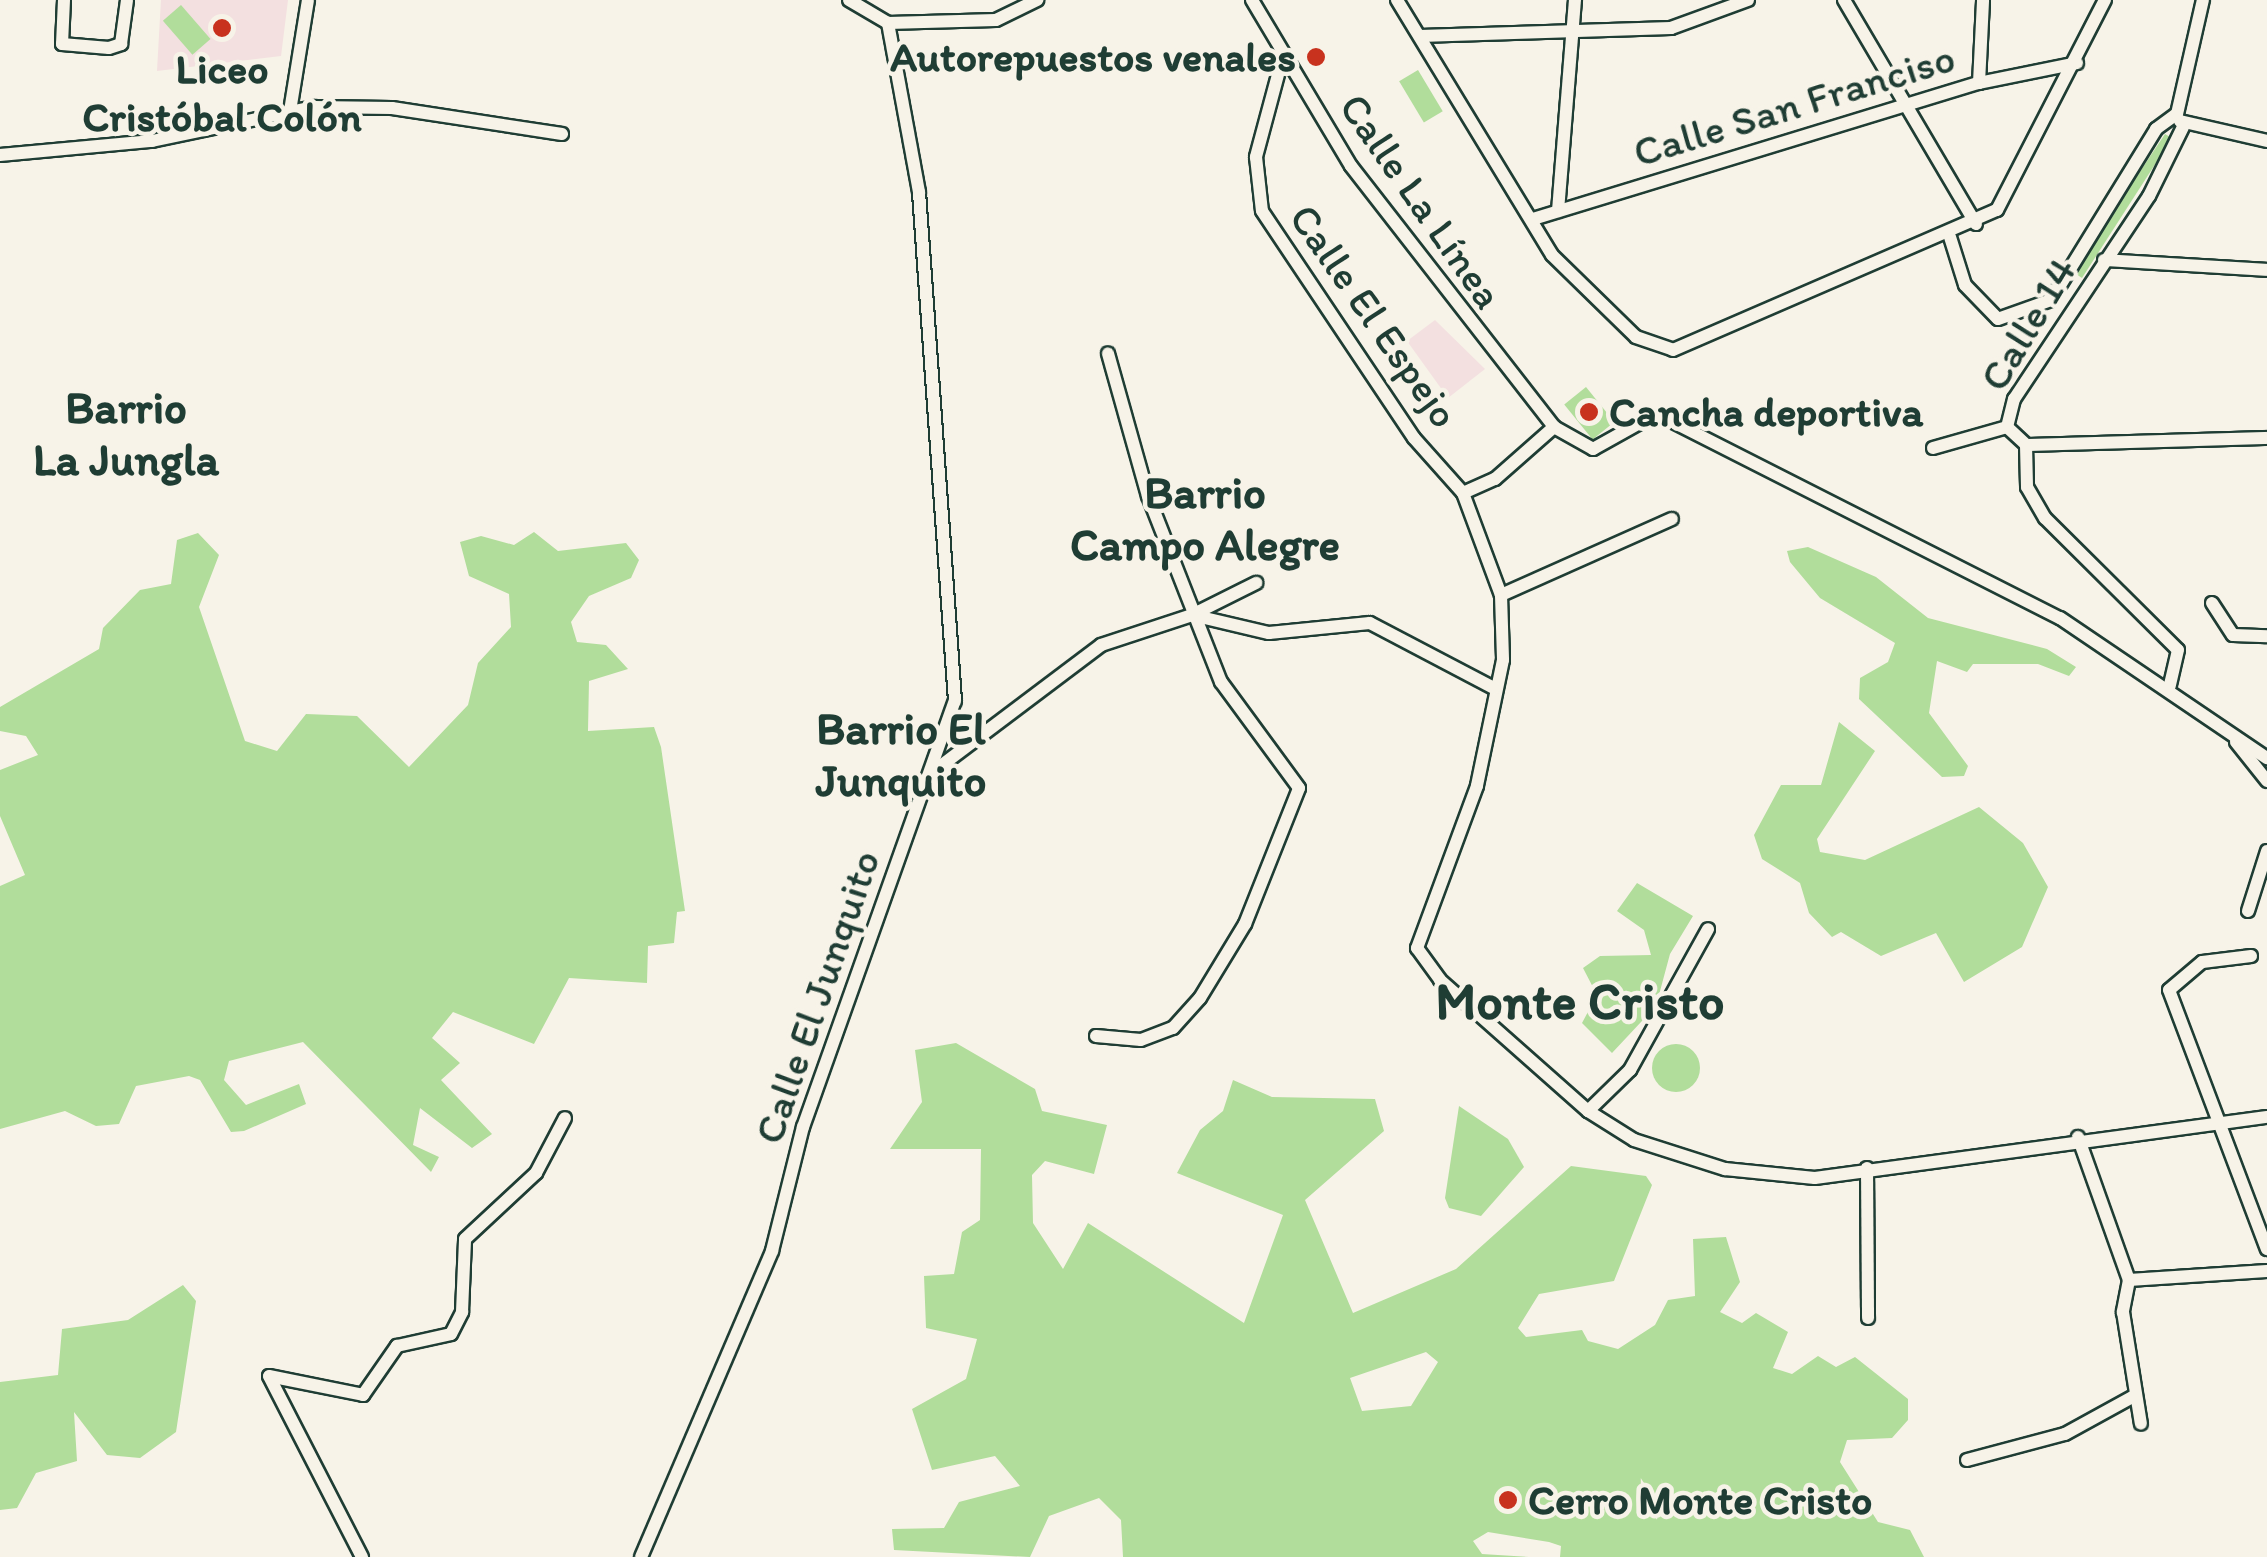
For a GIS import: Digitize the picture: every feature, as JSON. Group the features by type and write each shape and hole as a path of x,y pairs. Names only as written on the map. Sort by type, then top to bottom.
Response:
{"street":[{"path":"64,0 62,44 109,48 122,44 127,0"},
{"path":"290,111 308,0"},
{"path":"849,0 888,23 996,20 1037,0"},
{"name":"Calle La Línea","path":"1252,0 1351,166 1554,427"},
{"path":"1397,0 1578,286 1656,350 1976,224 2010,196 2105,0"},
{"path":"1558,210 1575,0"},
{"path":"1420,36 1670,28 1748,0"},
{"path":"1844,0 1976,224"},
{"path":"1979,82 1983,0"},
{"path":"2180,121 2203,0"},
{"name":"Calle El Junquito","path":"641,1557 772,1251 857,964 934,771 955,701 956,651 919,192 888,23"},
{"name":"Calle El Espejo","path":"1283,56 1256,157 1262,210 1345,344 1463,493 1501,595"},
{"name":"Calle San Franciso","path":"1533,219 1979,82 2076,62"},
{"path":"0,155 152,142 290,111 392,108 562,134"},
{"path":"1950,237 1979,305 1998,319 2036,312 2156,129 2180,121 2267,141"},
{"name":"Calle 14","path":"2180,121 2104,260 2014,400 2007,428 2026,445 2267,438"},
{"path":"2104,260 2267,270"},
{"path":"1096,1036 1141,1040 1174,1028 1200,998 1245,924 1298,794 1294,771 1228,693 1192,615 1108,354"},
{"path":"1463,493 1507,471 1554,427 1592,448 1647,419 1672,421 2035,604 2170,686 2236,742 2267,781"},
{"path":"1933,448 2007,428"},
{"path":"2026,445 2027,487 2045,518 2178,650 2170,686"},
{"path":"1672,519 1501,595 1494,688 1477,786 1417,948 1440,980 1588,1111 1634,1140 1725,1168 1814,1178 2078,1137 2267,1117"},
{"path":"934,771 1101,645 1192,615 1256,583"},
{"path":"2212,603 2233,635 2267,636"},
{"path":"1192,615 1269,633 1370,623 1494,688"},
{"path":"2236,742 2267,758"},
{"path":"2248,911 2267,851"},
{"path":"1588,1111 1630,1070 1708,928"},
{"path":"2251,956 2212,959 2170,982 2215,1122 2267,1249"},
{"path":"362,1557 269,1376 362,1395 397,1346 451,1334 462,1312 465,1239 536,1173 566,1118"},
{"path":"2078,1137 2129,1280 2123,1312 2141,1424"},
{"path":"1867,1168 1868,1318"},
{"path":"2129,1280 2267,1270"},
{"path":"1967,1460 2065,1434 2136,1395"}],"shaded area":[{"name":"Liceo Cristóbal Colón","path":"161,0 288,0 281,56 157,71"},
{"path":"1435,320 1485,369 1448,398 1407,341"}],"green space":[{"path":"181,5 211,39 192,55 163,21"},
{"path":"1418,70 1443,111 1424,122 1399,81"},
{"path":"2165,134 2172,138 2082,278 2073,272"},
{"name":"Cancha deportiva","path":"1586,387 1614,422 1593,440 1564,405"},
{"path":"534,532 558,551 626,543 639,560 631,578 589,596 571,622 577,642 606,645 628,669 589,681 588,731 654,727 661,747 685,911 677,912 674,943 648,946 647,983 569,978 534,1044 453,1012 432,1038 460,1063 441,1080 492,1134 472,1148 420,1108 413,1145 439,1157 431,1172 303,1042 229,1061 224,1080 246,1105 299,1084 306,1104 244,1131 231,1132 200,1080 189,1076 136,1086 119,1124 96,1126 65,1111 0,1129 0,886 25,875 0,816 0,770 38,755 26,736 0,731 0,707 99,649 103,628 140,590 171,584 177,540 198,533 219,555 199,607 245,741 277,751 306,714 357,716 409,767 468,705 478,663 511,627 509,594 469,576 460,542 481,536 514,545"},
{"path":"1808,547 1876,577 1928,618 2047,649 2076,667 2069,676 2038,664 1973,664 1967,672 1937,661 1929,713 1968,766 1964,776 1942,777 1859,699 1860,678 1888,662 1895,643 1820,598 1790,562 1787,551"},
{"path":"1839,722 1875,751 1817,839 1820,852 1865,860 1979,807 2023,843 2048,887 2022,947 1964,982 1936,933 1881,956 1841,932 1832,937 1809,913 1800,883 1762,859 1754,835 1781,785 1821,785"},
{"path":"1637,883 1693,916 1670,954 1656,1006 1612,1053 1582,1023 1597,995 1583,968 1600,956 1651,955 1644,930 1617,911"},
{"path":"956,1043 1035,1089 1042,1111 1107,1125 1094,1174 1045,1161 1032,1175 1033,1223 1063,1269 1088,1223 1244,1323 1283,1215 1177,1173 1200,1130 1223,1111 1233,1080 1272,1097 1375,1099 1384,1131 1305,1200 1353,1313 1456,1269 1571,1166 1646,1176 1652,1185 1614,1281 1539,1294 1518,1328 1526,1337 1582,1330 1588,1341 1618,1349 1655,1325 1668,1300 1695,1296 1693,1239 1726,1237 1740,1282 1720,1312 1742,1323 1756,1313 1788,1332 1773,1368 1792,1374 1818,1356 1836,1367 1855,1357 1908,1399 1908,1420 1892,1438 1847,1440 1840,1462 1878,1522 1910,1530 1924,1557 1560,1557 1561,1546 1488,1532 1473,1541 1482,1554 1529,1557 1123,1557 1121,1520 1099,1498 1049,1516 1030,1557 894,1550 892,1529 944,1528 959,1502 1020,1486 995,1456 932,1470 912,1409 966,1379 977,1339 926,1328 924,1276 954,1274 962,1232 980,1220 981,1149 890,1149 922,1102 915,1050","holes":["1426,1352 1438,1362 1411,1406 1362,1411 1350,1378"]},
{"path":"1676,1044 1693,1051 1700,1068 1693,1085 1676,1092 1659,1085 1652,1068 1659,1051"},
{"path":"1459,1106 1508,1139 1524,1167 1481,1216 1449,1208 1445,1198"},
{"path":"183,1285 196,1301 176,1432 140,1458 107,1455 74,1412 77,1461 36,1473 17,1508 0,1510 0,1382 58,1375 62,1329 128,1320"}],"place":[{"name":"Liceo Cristóbal Colón","path":"222,28"},
{"name":"Autorepuestos venales","path":"1316,57"},
{"name":"Cancha deportiva","path":"1589,412"},
{"name":"Cerro Monte Cristo","path":"1508,1500"}],"district":[{"name":"Barrio La Jungla","path":"126,434"},
{"name":"Barrio Campo Alegre","path":"1205,519"},
{"name":"Barrio El Junquito","path":"901,755"},
{"name":"Monte Cristo","path":"1580,1002"}]}
